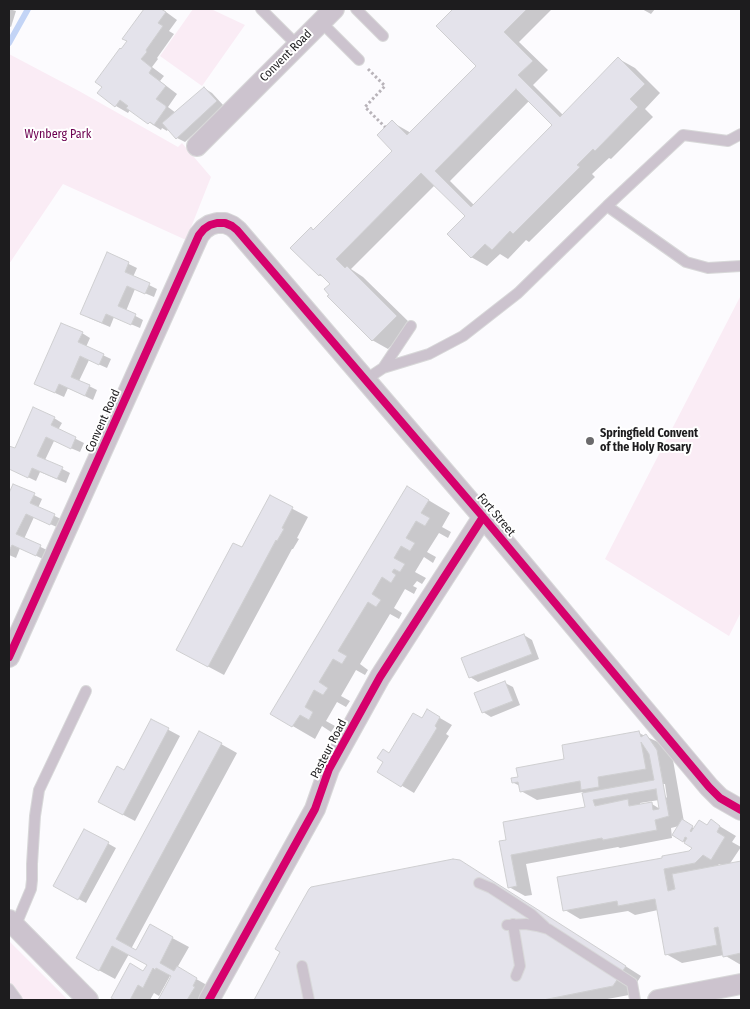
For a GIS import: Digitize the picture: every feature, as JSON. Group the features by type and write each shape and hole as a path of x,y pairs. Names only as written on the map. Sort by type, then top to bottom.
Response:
{"street":[{"name":"Convent Road","path":"197,146 327,15"},
{"name":"Convent Road","path":"9,656 199,235 204,229 217,223 225,223 237,230"},
{"name":"Fort Street","path":"237,230 483,517 709,788 720,798 741,810"},
{"name":"Pasteur Road","path":"209,1000 315,809 329,769 380,677 483,517"},
{"path":"12,924 88,1000"},
{"path":"658,1000 741,984"}],"lane":[{"path":"261,9 297,44"},
{"path":"356,9 383,36"},
{"path":"327,15 359,60"},
{"path":"365,380 382,368 429,354 462,336 518,293 606,206 683,135 728,141 741,134"},
{"path":"606,206 686,262 708,268 741,266"},
{"path":"382,368 411,326"},
{"path":"12,924 31,888 35,816 40,790 86,691"},
{"path":"479,883 491,888 531,914 548,929 632,983 635,1000"},
{"path":"516,976 520,966 510,925 526,924 548,929"},
{"path":"302,966 309,1000"},
{"path":"9,989 17,1000"}],"path":[{"path":"359,60 385,86 365,107 385,127"}],"green space":[{"path":"193,9 211,9 245,25 202,86 160,56"},
{"name":"Wynberg Park","path":"9,54 178,147 182,143 211,177 186,240 63,184 9,264"},
{"path":"740,297 741,612 729,636 605,559"},
{"path":"9,941 68,1000 9,1000"}],"building":[{"path":"144,9 161,9 166,12 158,23 163,26 141,59 152,68 149,73 166,86 156,99 166,108 154,125 150,122 148,124 126,108 128,106 120,100 115,107 97,93 102,87 95,82 127,41 122,39"},
{"path":"453,9 527,9 504,32 533,61 518,75 560,117 618,57 645,84 630,99 638,107 595,151 593,149 577,165 580,167 513,234 510,231 492,250 485,244 471,258 447,234 465,216 421,173 336,259 345,268 347,266 397,316 372,341 327,296 329,295 324,289 330,284 290,248 311,227 313,230 392,151 377,135 392,120 407,135 476,66 436,26","holes":["516,89 552,125 471,207 435,171"]},
{"path":"204,87 217,101 176,139 162,123"},
{"path":"107,252 129,262 125,272 150,283 145,294 127,286 118,306 136,314 131,325 106,314 102,323 80,314"},
{"path":"61,323 83,332 78,342 104,354 99,365 80,356 71,377 90,385 85,396 59,384 55,393 34,384"},
{"path":"33,407 55,417 51,425 76,437 71,449 46,437 37,456 63,467 57,479 32,468 28,478 9,469 9,446 15,448"},
{"path":"13,484 35,493 30,503 55,514 50,525 26,514 16,534 41,545 36,556 12,545 9,551 9,493"},
{"path":"407,486 429,500 421,513 430,518 425,526 416,521 406,538 415,543 410,551 401,546 394,558 405,564 400,572 394,569 392,572 396,575 391,583 382,577 372,594 381,600 376,607 368,602 338,651 347,656 342,664 333,659 319,682 328,688 323,695 314,690 305,707 313,712 309,720 300,715 292,727 270,714"},
{"path":"270,495 293,507 282,528 284,529 276,540 208,667 176,650 233,543 242,547"},
{"path":"524,634 532,654 469,678 461,658"},
{"path":"505,681 513,701 482,713 474,693"},
{"path":"427,709 440,717 435,726 437,728 401,787 377,772 383,762 377,758 383,749 389,753 413,713 422,718"},
{"path":"151,719 169,728 123,815 98,802 117,766 124,770"},
{"path":"199,731 222,743 116,939 136,950 150,924 173,937 160,963 174,971 177,966 197,978 193,986 195,987 187,1000 158,1000 171,976 153,968 143,988 138,985 130,1000 115,1000 111,998 130,963 143,971 147,965 112,946 99,971 76,958"},
{"path":"639,731 641,737 646,734 657,750 669,816 655,820 657,830 511,855 517,886 508,888 499,841 506,840 503,822 585,807 582,793 654,780 649,754 641,742 646,769 598,777 599,787 581,790 580,781 520,792 518,782 512,783 511,778 518,777 516,768 564,759 562,745","holes":["656,789 659,809 653,810 652,802 629,806 628,799 595,806 593,800"]},
{"path":"682,819 693,826 691,832 699,820 707,825 711,819 720,826 717,832 725,837 711,860 703,855 695,863 664,869 668,891 675,889 672,874 741,861 741,953 723,957 718,927 714,928 717,945 665,955 655,899 618,906 617,901 563,911 557,877 662,858 662,856 689,851 692,848 684,843 687,838 685,837 683,842 672,835"},
{"path":"84,829 109,842 78,900 53,886"},
{"path":"453,859 460,860 626,966 613,986 543,1000 254,1000 280,952 275,949 311,887"}],"waterway":[{"path":"9,43 28,9"}],"cycle path":[{"path":"9,657 199,235 210,225 225,223 237,230 483,517 709,787 720,798 741,810"},
{"path":"209,1000 315,809 329,769 380,677 483,517"}],"place":[{"name":"Springfield Convent of the Holy Rosary","path":"590,441"}]}
